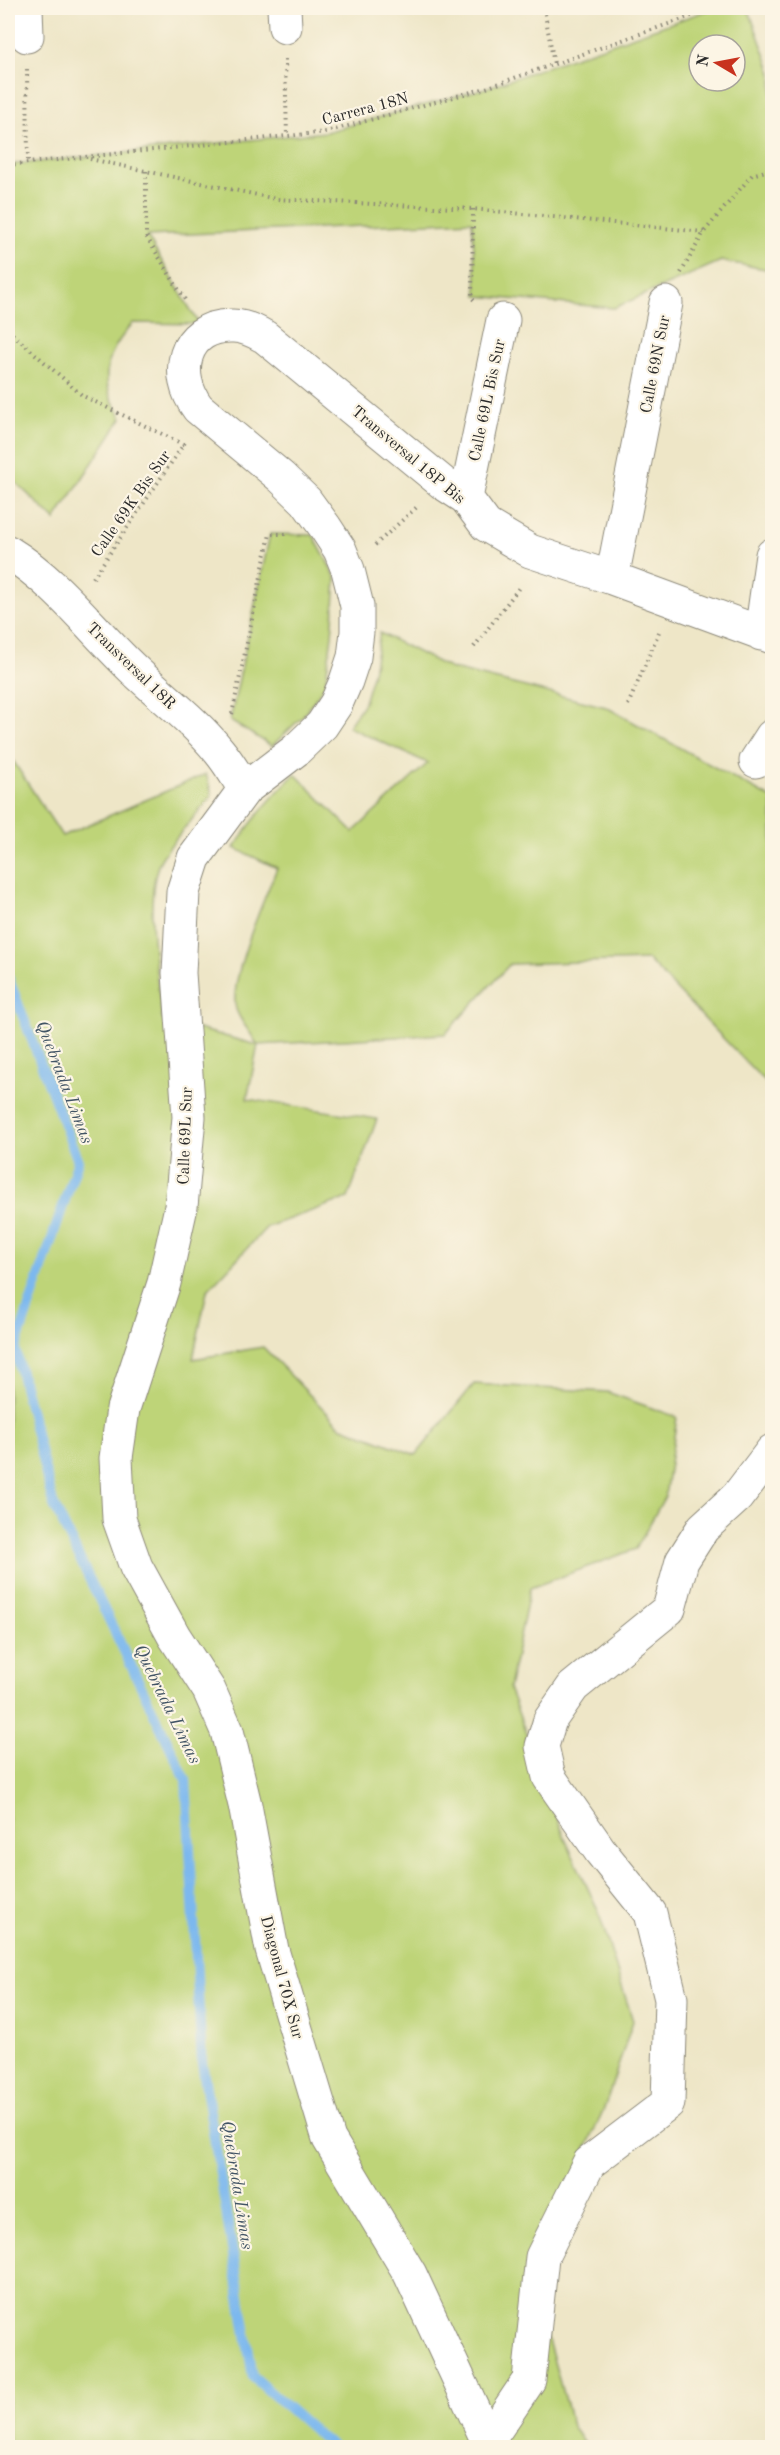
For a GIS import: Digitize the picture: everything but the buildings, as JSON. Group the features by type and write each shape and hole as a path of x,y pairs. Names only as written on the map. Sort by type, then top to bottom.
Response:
{"street":[{"name":"Calle 69N Sur","path":"612,578 666,303"},
{"name":"Calle 69L Bis Sur","path":"454,490 503,320"},
{"name":"Transversal 18P Bis","path":"189,346 202,332 231,325 266,337 454,490 486,525 507,539 543,555 767,635"},
{"path":"189,346 185,378 190,398 198,408"},
{"name":"Calle 69L Sur","path":"116,1458 123,1408 164,1283 181,1207 189,1117 179,973 183,892 194,858 245,789 296,750 322,724 339,696 354,657 357,632 357,606 348,570 340,550 306,501 273,469 198,408"},
{"name":"Transversal 18R","path":"8,552 43,578 73,606 133,669 220,752 245,789"},
{"path":"767,635 772,555"},
{"path":"490,2444 529,2380 542,2257 589,2163 668,2103 671,1999 650,1913 601,1852 549,1777 542,1746 550,1720 573,1687 669,1609 682,1561 703,1528 737,1497 772,1451"},
{"name":"Diagonal 70X Sur","path":"116,1458 119,1519 136,1567 174,1636 209,1690 227,1731 245,1805 272,1950 329,2139 410,2274 490,2444"}],"path":[{"path":"544,8 554,64"},
{"path":"678,8 680,19"},
{"name":"Carrera 18N","path":"8,165 337,129 486,88 714,8"},
{"path":"284,17 287,136"},
{"path":"26,22 28,164"},
{"path":"87,158 276,199 473,209 704,232"},
{"name":"Calle 69N Sur","path":"666,303 704,232 752,175 772,169"},
{"path":"146,171 146,236 199,324 189,346"},
{"name":"Calle 69L Bis Sur","path":"473,209 472,298 503,320"},
{"path":"8,330 83,396 185,445"},
{"name":"Calle 69K Bis Sur","path":"73,606 185,445 198,408"},
{"path":"348,570 454,490"},
{"path":"220,752 230,721 270,534"},
{"path":"474,647 543,555"},
{"path":"628,705 672,601"}],"green space":[{"path":"714,8 748,8 772,73 772,270 721,261 614,308 477,296 472,221 147,236 199,324 133,323 121,338 109,363 107,382 111,399 122,418 55,520 8,475 8,165 326,132 486,88"},
{"path":"270,534 313,535 336,578 332,636 325,685 303,716 272,746 230,721"},
{"path":"380,633 449,668 606,707 772,799 772,1089 648,960 510,964 445,1034 258,1045 247,1099 377,1119 348,1198 267,1227 207,1291 193,1359 263,1347 340,1426 416,1455 474,1384 607,1392 677,1417 665,1496 636,1549 530,1588 509,1688 566,1841 597,1908 633,2021 605,2106 543,2245 544,2326 572,2426 586,2447 8,2447 8,753 62,836 206,774 212,795 174,841 156,871 152,911 162,1019 257,1045 238,1014 235,996 242,960 277,868 234,848 262,809 295,774 353,832 428,763 348,727 364,703 373,672"}],"waterway":[{"name":"Quebrada Limas","path":"8,977 78,1161 15,1349 53,1503 186,1780 202,2063 253,2377 334,2448"}]}
